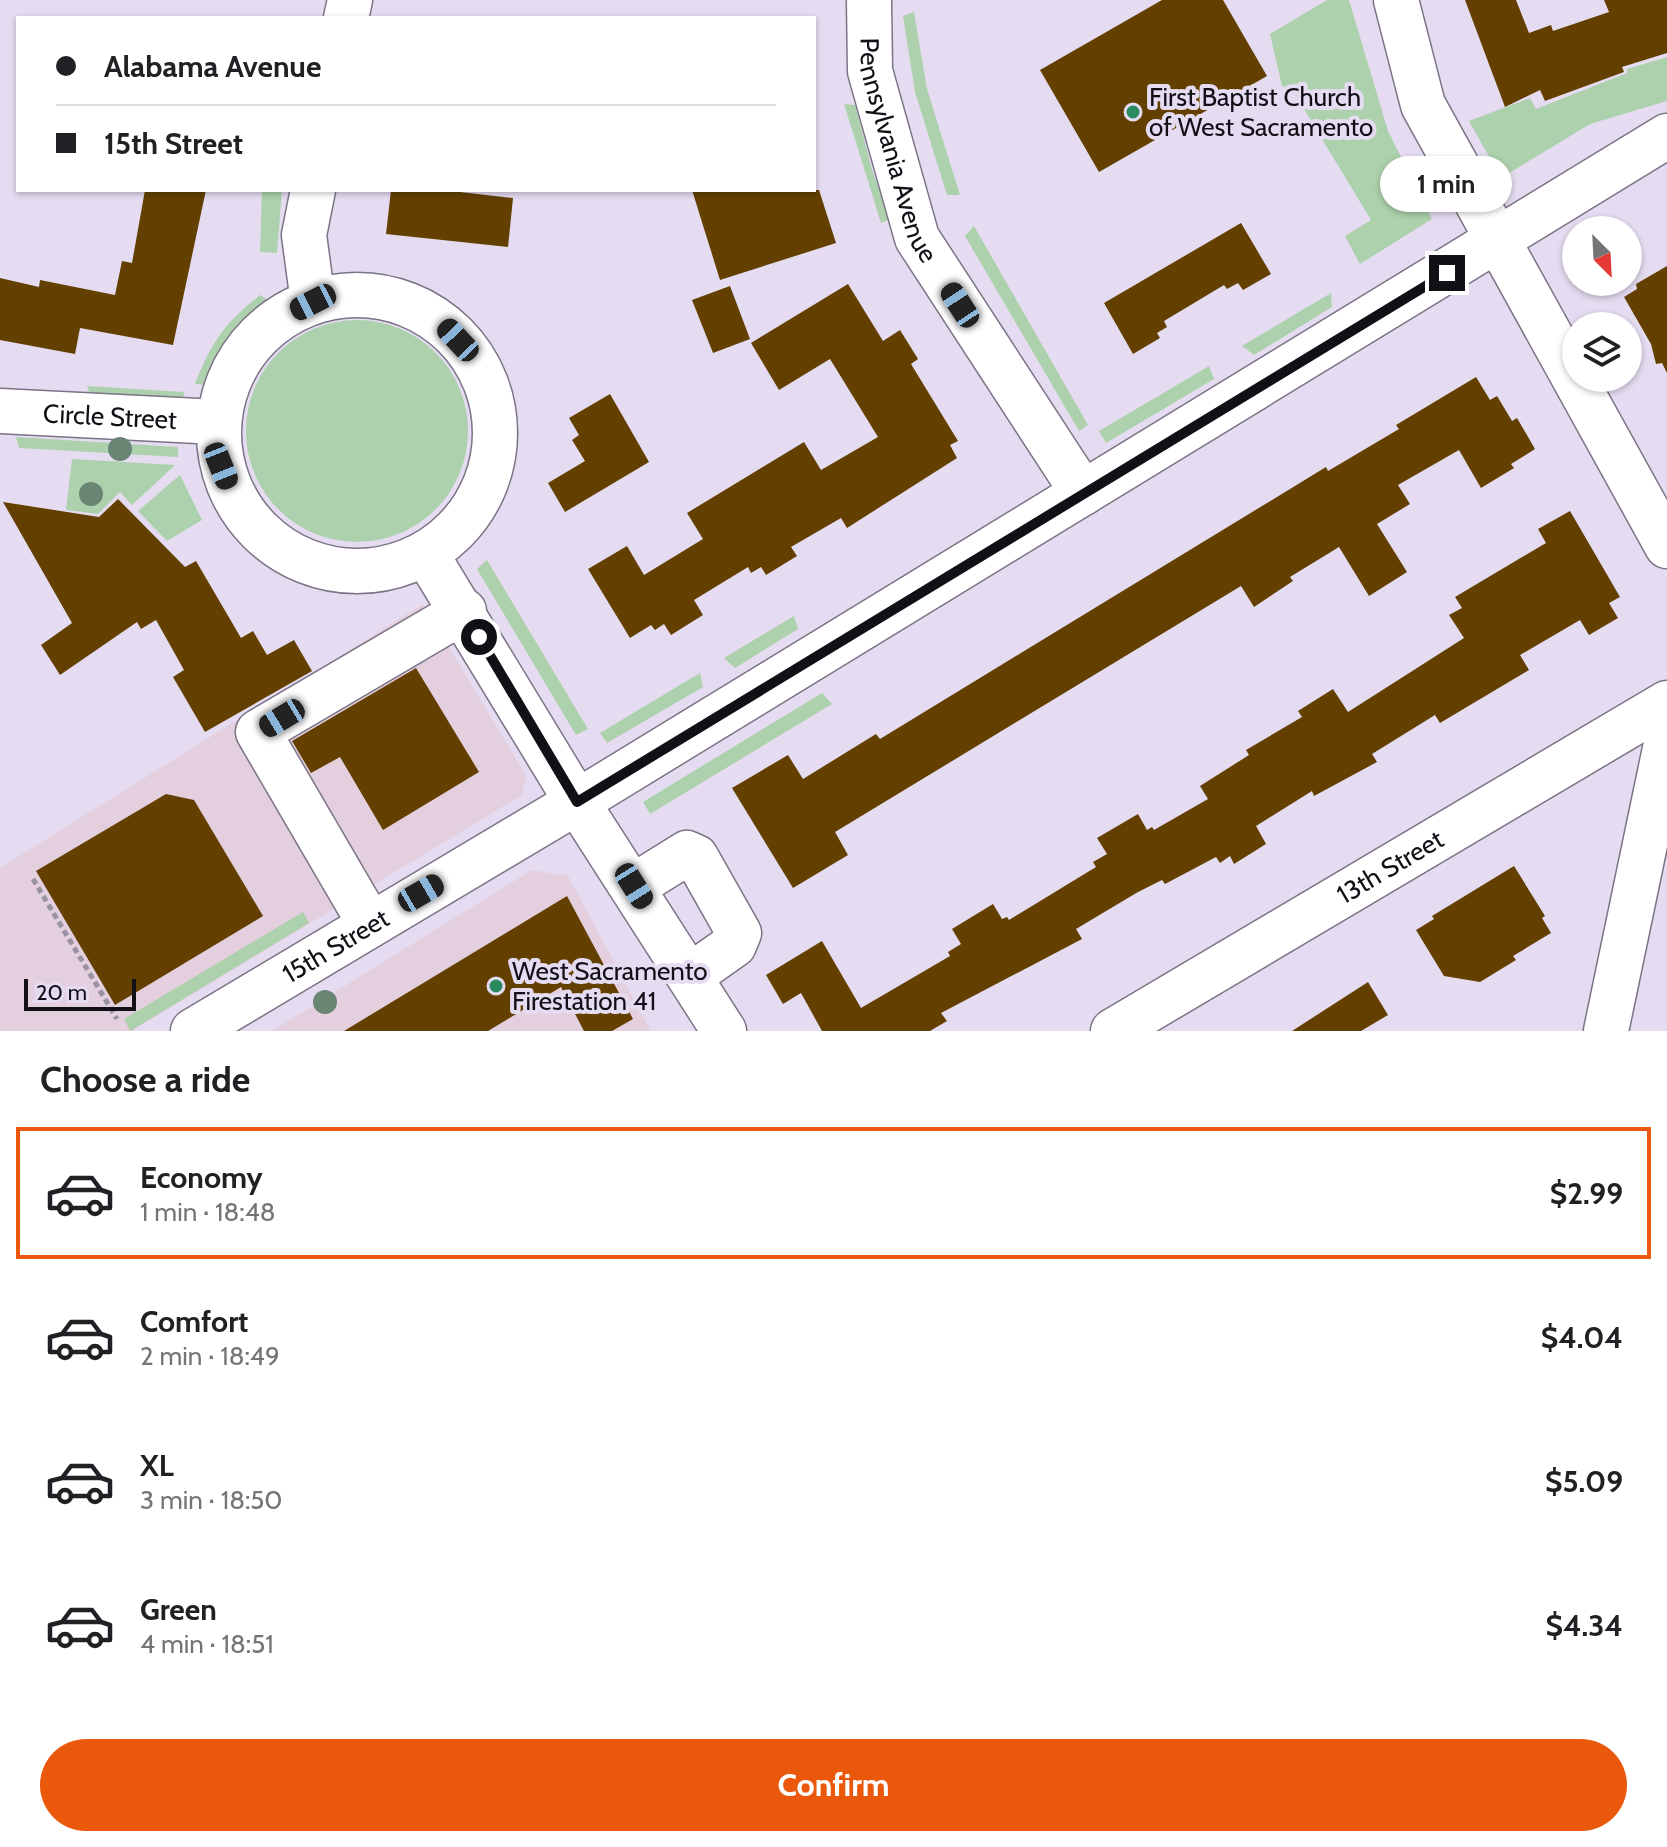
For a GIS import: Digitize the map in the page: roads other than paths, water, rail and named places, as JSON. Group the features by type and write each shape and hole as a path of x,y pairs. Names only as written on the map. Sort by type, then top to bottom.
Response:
{"street":[{"name":"Pennsylvania Avenue","path":"869,0 870,71 917,238 1083,493"},
{"path":"1396,0 1423,105 1667,546"},
{"name":"15th Street","path":"193,1031 577,802 1499,242 1667,136"},
{"path":"313,192 304,235 313,302"},
{"path":"358,294 402,302 442,323 473,356 492,398 496,442 486,487 462,525 426,554 386,569 343,572 301,561 265,538 238,505 221,466 218,422 227,383 247,348 277,320 313,302 358,294"},
{"name":"Circle Street","path":"0,411 218,422"},
{"path":"426,554 464,611 577,802 634,886 724,1031"},
{"path":"370,924 258,732 464,611"},
{"name":"13th Street","path":"1113,1031 1667,703"},
{"path":"1606,1031 1667,739"},
{"path":"634,886 687,853 696,857 739,933 734,945 690,976"}],"place":[{"name":"First Baptist Church of West Sacramento","path":"1133,112"},
{"name":"West Sacramento Firestation 41","path":"496,986"}]}
